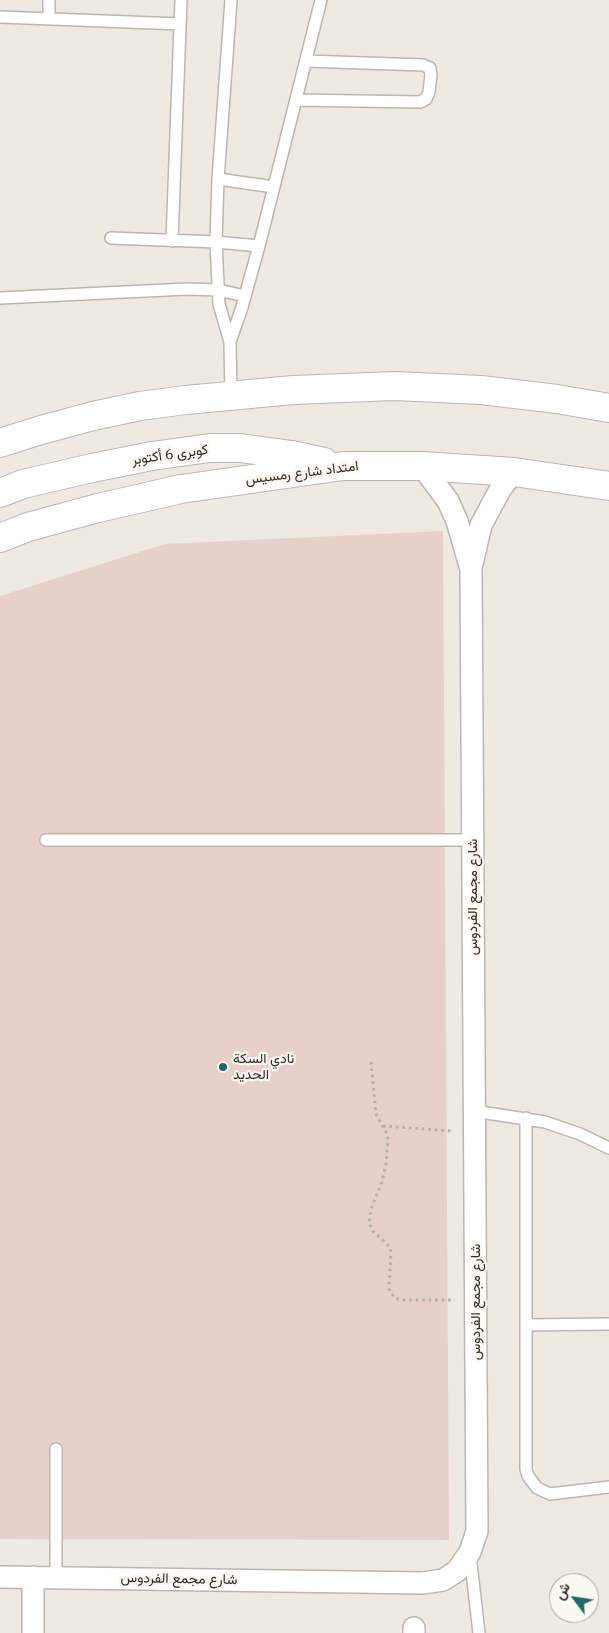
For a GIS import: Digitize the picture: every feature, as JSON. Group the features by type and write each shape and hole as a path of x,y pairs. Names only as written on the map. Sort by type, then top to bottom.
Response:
{"highway":[{"path":"0,443 93,416 140,406 293,390 395,386 481,390 557,399 609,408"},
{"name":"كوبرى 6 أكتوبر","path":"0,493 23,484 92,468 152,456 210,448 257,450 343,466"},
{"name":"امتداد شارع رمسيس","path":"0,538 28,527 98,508 181,489 343,466 422,466 514,472 609,486"}],"street":[{"name":"شارع مجمع الفردوس","path":"422,466 448,501 457,521 471,568"},
{"name":"شارع مجمع الفردوس","path":"0,1577 423,1583 443,1580 457,1571 470,1552 477,1531 471,568 481,525 501,488 514,472"},
{"path":"33,1577 33,1633"}],"lane":[{"path":"49,0 49,19"},
{"path":"172,241 180,0"},
{"path":"231,0 218,179 216,242 218,290 222,317 230,342 231,396"},
{"path":"230,342 259,246 321,0"},
{"path":"0,17 180,24"},
{"path":"296,100 420,102 426,99 430,92 430,68 423,65 306,61"},
{"path":"218,179 274,187"},
{"path":"111,238 216,242 259,246"},
{"path":"0,298 171,289 218,290 245,296"},
{"path":"46,840 472,840"},
{"path":"474,1122 526,1118 563,1127 609,1148"},
{"path":"526,1118 526,1469 528,1476 537,1488 550,1494 609,1487"},
{"path":"526,1325 609,1324"},
{"path":"56,1449 56,1577"},
{"path":"470,1552 479,1633"}],"path":[{"path":"371,1062 376,1114 388,1139 382,1182 371,1209 369,1223 373,1231 389,1246 391,1252 389,1288 391,1293 395,1298 401,1300 476,1300"},
{"path":"383,1126 474,1122"}],"shaded area":[{"name":"نادي السكة الحديد","path":"443,531 449,1540 0,1539 0,596 165,544"}],"place":[{"name":"نادي السكة الحديد","path":"223,1067"}]}
